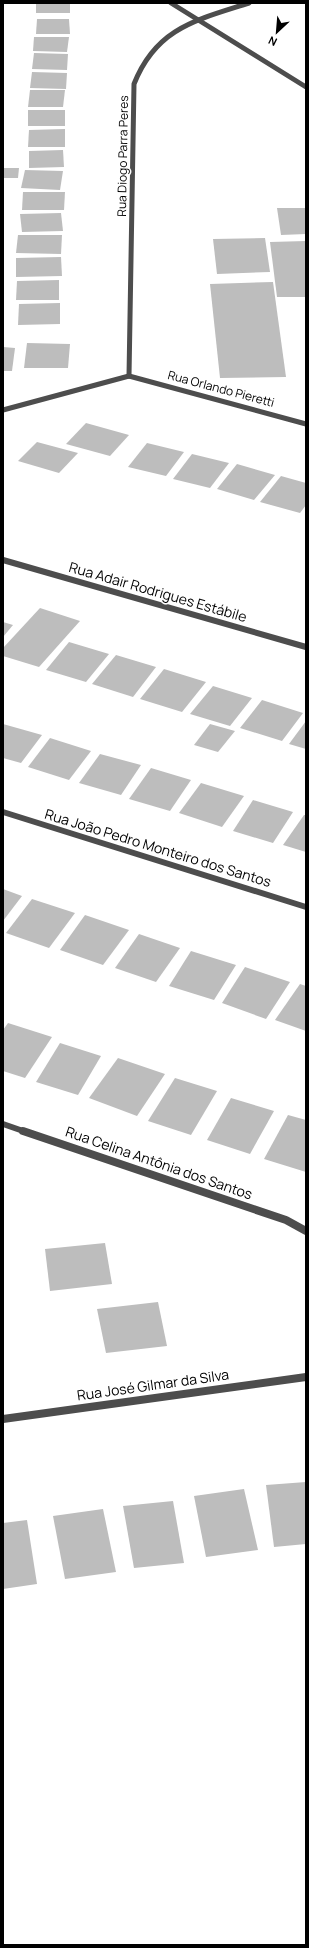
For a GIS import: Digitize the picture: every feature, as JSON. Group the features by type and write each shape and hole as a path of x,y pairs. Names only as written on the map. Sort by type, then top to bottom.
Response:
{"street":[{"path":"171,3 306,87"},
{"name":"Rua Diogo Parra Peres","path":"129,376 134,84 138,69 147,55 160,42 176,30 197,19 249,3"},
{"path":"3,410 129,376"},
{"name":"Rua Orlando Pieretti","path":"129,376 306,424"},
{"name":"Rua Adair Rodrigues Estábile","path":"3,560 306,647"},
{"name":"Rua João Pedro Monteiro dos Santos","path":"3,812 306,907"},
{"name":"Rua Celina Antônia dos Santos","path":"3,1124 286,1220 306,1231"},
{"name":"Rua José Gilmar da Silva","path":"3,1419 306,1377"}],"building":[{"path":"36,3 70,3 70,13 36,13"},
{"path":"37,19 69,19 70,34 36,34"},
{"path":"34,37 69,37 67,52 33,51"},
{"path":"34,53 68,54 67,70 32,69"},
{"path":"32,72 67,73 66,89 30,88"},
{"path":"30,90 65,90 63,107 28,107"},
{"path":"28,110 65,110 65,126 28,126"},
{"path":"65,129 65,147 28,147 29,130"},
{"path":"63,150 64,167 29,168 29,151"},
{"path":"3,168 19,168 18,178 3,178"},
{"path":"25,170 63,171 60,190 21,188"},
{"path":"23,192 65,192 64,210 22,210"},
{"path":"277,208 306,208 306,234 281,235"},
{"path":"61,213 63,231 22,232 20,214"},
{"path":"18,235 62,235 61,254 16,253"},
{"path":"265,238 270,272 217,274 213,239"},
{"path":"306,241 306,297 277,297 270,242"},
{"path":"61,257 62,276 16,277 16,258"},
{"path":"59,280 59,300 16,300 17,281"},
{"path":"273,282 286,377 220,378 210,284"},
{"path":"60,303 60,324 18,325 19,304"},
{"path":"27,343 70,344 68,368 24,368"},
{"path":"3,347 15,348 12,371 3,371"},
{"path":"86,423 129,435 110,456 66,444"},
{"path":"37,442 78,453 59,473 18,461"},
{"path":"147,443 184,452 166,476 128,467"},
{"path":"192,454 229,463 210,488 173,479"},
{"path":"237,464 275,475 254,500 217,489"},
{"path":"281,476 306,483 306,505 300,513 260,502"},
{"path":"40,608 80,621 39,667 3,656 3,648"},
{"path":"3,622 13,625 3,637"},
{"path":"69,642 109,654 86,682 46,670"},
{"path":"116,655 156,667 133,697 92,684"},
{"path":"164,669 206,682 182,712 140,699"},
{"path":"213,686 252,698 230,726 190,714"},
{"path":"262,700 303,713 282,741 240,728"},
{"path":"306,721 306,749 289,744"},
{"path":"3,724 42,735 21,763 3,758"},
{"path":"210,724 235,731 218,752 194,745"},
{"path":"50,738 91,751 69,780 28,767"},
{"path":"100,754 141,765 121,795 79,783"},
{"path":"151,768 191,780 170,811 129,799"},
{"path":"201,783 244,796 222,827 179,813"},
{"path":"253,800 293,812 273,843 233,831"},
{"path":"304,815 306,815 306,852 283,845"},
{"path":"3,889 22,896 3,921"},
{"path":"32,899 75,913 49,948 6,933"},
{"path":"85,915 129,930 103,965 60,950"},
{"path":"139,934 180,948 156,982 115,968"},
{"path":"191,951 236,965 214,1000 169,986"},
{"path":"245,967 290,982 266,1019 222,1003"},
{"path":"300,984 306,986 306,1031 275,1020"},
{"path":"8,1023 52,1037 25,1078 3,1071 3,1030"},
{"path":"60,1043 101,1056 78,1095 36,1082"},
{"path":"118,1058 165,1074 137,1116 89,1098"},
{"path":"175,1078 217,1091 191,1135 148,1121"},
{"path":"231,1098 274,1111 250,1154 207,1140"},
{"path":"288,1115 306,1120 306,1172 264,1159"},
{"path":"105,1243 112,1284 50,1291 45,1249"},
{"path":"158,1302 167,1346 106,1353 97,1309"},
{"path":"306,1482 306,1544 274,1547 266,1485"},
{"path":"244,1489 258,1550 206,1557 194,1496"},
{"path":"173,1501 184,1563 134,1568 123,1506"},
{"path":"103,1509 116,1572 65,1579 53,1516"},
{"path":"27,1520 37,1584 3,1589 3,1523"}]}
